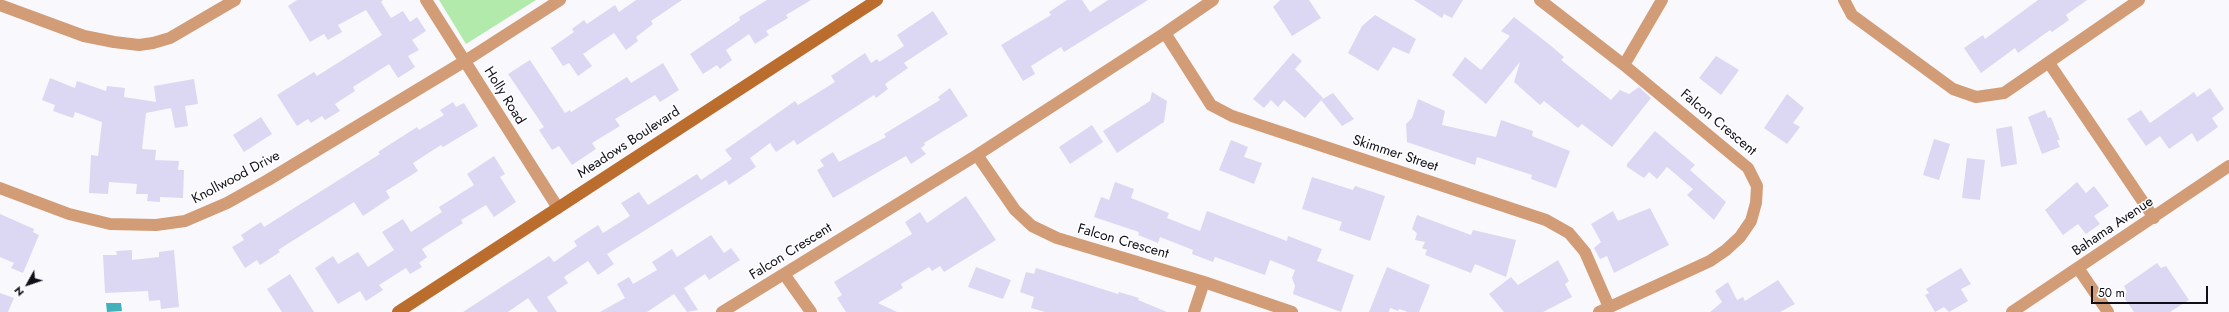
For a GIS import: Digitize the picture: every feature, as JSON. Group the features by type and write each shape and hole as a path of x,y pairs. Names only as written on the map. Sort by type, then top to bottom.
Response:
{"street":[{"name":"Holly Road","path":"426,0 558,208"},
{"name":"Knollwood Drive","path":"0,188 69,214 110,224 156,225 185,221 234,199 465,61 560,0"},
{"name":"Meadows Boulevard","path":"398,312 876,0"},
{"name":"Falcon Crescent","path":"722,312 977,155 1165,33 1213,0"},
{"name":"Falcon Crescent","path":"1540,0 1624,65 1748,168 1757,186 1756,203 1751,221 1740,237 1726,250 1710,261 1604,310"},
{"path":"1624,65 1662,0"},
{"path":"1844,0 1852,15 1953,89 1976,96 2004,93 2139,0"},
{"path":"0,5 84,36 140,45 154,43 170,38 230,1"},
{"name":"Skimmer Street","path":"1165,33 1211,105 1232,116 1546,220 1569,233 1585,252 1604,310"},
{"path":"2049,63 2154,218"},
{"name":"Falcon Crescent","path":"977,155 1015,210 1032,226 1056,238 1204,282 1292,312"},
{"name":"Bahama Avenue","path":"2012,312 2154,218 2229,166"},
{"path":"2078,268 2108,312"},
{"path":"784,274 811,312"},
{"path":"1194,312 1204,282"}],"green space":[{"path":"439,0 536,0 466,44"}],"water":[{"path":"106,303 121,303 122,311 107,312"}],"building":[{"path":"297,0 383,0 381,2 391,18 403,11 410,22 417,17 426,31 412,40 419,50 408,56 415,67 398,78 389,64 353,87 355,91 335,104 340,111 325,120 322,116 311,123 308,119 297,126 277,95 314,72 317,76 382,35 366,10 338,25 342,32 328,40 324,34 310,42 288,6"},
{"path":"636,0 682,0 651,21 653,24 636,37 638,41 626,50 614,33 583,54 592,66 578,76 569,63 563,66 551,48 574,32 572,29 584,20 587,24 615,5 619,12"},
{"path":"767,0 811,0 786,15 788,18 766,31 769,35 755,44 749,34 726,50 732,60 720,69 717,65 703,74 690,54 740,20 739,17"},
{"path":"1067,0 1082,0 1090,12 1108,0 1148,0 1064,52 1061,47 1031,66 1035,74 1023,81 1001,45 1051,15 1049,12"},
{"path":"1280,0 1309,0 1321,18 1292,36 1273,7"},
{"path":"1414,0 1463,0 1452,18 1444,14 1442,18"},
{"path":"2038,0 2087,0 2066,15 2069,20 2052,32 2050,30 2018,53 2015,48 1981,73 1964,48 1983,35 1985,39"},
{"path":"933,11 948,34 904,63 908,68 885,84 888,89 876,98 874,95 797,145 794,140 776,152 770,143 750,158 756,167 729,185 726,180 607,254 614,264 598,275 588,261 564,277 568,283 547,297 557,312 538,312 528,298 508,312 463,312 549,256 554,262 577,246 574,241 598,225 603,233 630,216 621,203 639,192 648,205 697,174 701,180 732,159 725,150 795,101 798,105 835,82 831,76 865,53 871,63 877,59 879,62 904,46 897,35"},
{"path":"1375,15 1416,39 1409,54 1393,47 1378,71 1348,53 1362,26"},
{"path":"1514,17 1550,45 1564,57 1561,60 1611,100 1620,90 1629,94 1639,87 1651,98 1612,147 1582,124 1578,128 1544,101 1540,105 1514,82 1520,62 1486,104 1452,75 1465,57 1481,70 1510,36 1501,31"},
{"path":"1293,53 1302,61 1295,69 1323,98 1305,118 1284,100 1278,107 1271,100 1264,108 1253,99"},
{"path":"1716,56 1739,70 1721,95 1699,78"},
{"path":"530,60 565,113 570,110 571,112 627,77 631,83 663,63 679,90 660,102 655,95 615,119 620,126 592,143 596,149 572,165 559,146 552,150 539,130 544,127 508,74"},
{"path":"50,78 75,88 77,81 106,91 107,86 125,88 124,97 156,102 154,86 194,79 198,104 185,106 188,126 175,128 171,108 146,113 142,149 156,150 155,160 179,161 178,170 184,170 183,198 160,197 160,202 147,201 148,194 136,194 137,184 109,182 108,194 89,193 91,155 98,156 102,122 75,112 73,118 53,111 55,105 42,100"},
{"path":"950,88 968,116 924,143 925,145 921,148 926,154 911,164 906,156 833,198 817,170 824,166 820,160 833,152 839,162 886,137 884,134 940,100 938,97"},
{"path":"2210,88 2224,109 2212,118 2218,127 2197,142 2192,133 2169,149 2160,136 2146,146 2127,119 2141,110 2150,123 2194,92 2197,97"},
{"path":"1152,92 1167,101 1164,122 1117,153 1103,131 1150,101"},
{"path":"1333,93 1354,119 1342,126 1321,100"},
{"path":"1787,94 1804,108 1793,123 1800,127 1787,144 1764,128"},
{"path":"1418,99 1445,111 1442,125 1496,137 1501,120 1533,131 1532,136 1570,151 1556,188 1531,179 1532,175 1477,157 1475,165 1407,142 1406,124 1412,118"},
{"path":"453,102 456,107 464,103 478,126 443,147 441,145 413,163 418,171 386,191 390,198 363,216 354,202 278,250 280,252 260,265 257,260 245,268 232,247 244,240 241,235 261,222 264,227 380,154 378,152 417,127 419,130 444,115 440,110"},
{"path":"2045,110 2048,118 2051,117 2060,140 2057,140 2060,147 2042,154 2028,117"},
{"path":"261,117 272,134 244,152 233,135"},
{"path":"1092,125 1103,142 1070,164 1059,147"},
{"path":"2012,126 2017,164 2001,167 1996,129"},
{"path":"1655,131 1695,165 1690,170 1726,202 1714,220 1687,195 1693,189 1667,167 1657,179 1649,172 1644,178 1627,167 1627,164"},
{"path":"1934,139 1950,144 1939,180 1923,175"},
{"path":"1231,140 1248,147 1244,157 1262,163 1254,184 1219,170"},
{"path":"494,156 505,174 500,177 516,202 494,217 486,205 461,220 463,223 422,249 427,257 419,263 422,267 410,274 406,268 379,285 383,290 366,301 360,291 338,304 315,268 333,256 338,264 358,252 368,267 394,250 382,232 403,219 411,232 442,212 439,207 474,185 467,174"},
{"path":"1967,158 1985,160 1980,200 1962,198"},
{"path":"1312,177 1353,190 1355,186 1385,196 1370,241 1339,230 1342,222 1302,209"},
{"path":"1115,182 1134,189 1131,198 1169,213 1167,218 1200,231 1207,211 1287,241 1288,236 1322,249 1317,261 1354,275 1341,312 1293,294 1295,286 1292,278 1295,270 1270,260 1265,275 1215,257 1213,262 1192,254 1193,250 1160,237 1158,243 1138,235 1139,232 1094,217 1101,197 1109,200"},
{"path":"2077,182 2086,193 2094,186 2109,206 2094,216 2100,224 2086,234 2078,224 2063,235 2045,210"},
{"path":"966,196 996,240 944,272 940,266 932,271 929,267 901,284 903,288 878,303 897,312 846,312 837,298 842,295 834,282 912,234 905,222 920,212 927,223"},
{"path":"1650,208 1669,245 1614,273 1607,256 1600,259 1594,248 1601,242 1591,224 1613,211 1618,221"},
{"path":"0,214 34,229 33,232 39,235 23,273 11,268 14,263 0,257"},
{"path":"1417,215 1471,235 1473,230 1516,240 1506,277 1475,264 1471,273 1425,255 1427,250 1422,248 1425,242 1415,240 1417,233 1412,229"},
{"path":"711,235 724,253 731,248 740,260 709,280 705,274 684,288 698,310 687,312 674,294 647,312 600,312 625,298 617,284 629,277 633,284 657,270 652,262 672,249 677,257"},
{"path":"132,250 132,260 159,257 159,252 174,250 179,307 161,309 160,300 149,301 148,291 105,293 103,255 117,255 116,251"},
{"path":"1558,260 1569,281 1565,284 1572,297 1543,312 1504,312 1489,294 1511,277 1518,285"},
{"path":"2157,263 2161,268 2166,266 2189,300 2170,312 2134,312 2123,296 2127,292 2124,286"},
{"path":"976,267 1011,280 1003,299 968,287"},
{"path":"1387,267 1430,285 1419,312 1408,312 1399,309 1398,311 1390,308 1389,312 1369,312"},
{"path":"1036,268 1118,294 1119,292 1139,298 1138,300 1167,312 1045,312 1031,308 1034,297 1020,292 1026,272 1034,274"},
{"path":"1961,268 1971,284 1961,289 1968,301 1949,312 1944,307 1935,312 1925,295 1929,293 1926,289"},
{"path":"290,274 314,312 282,312 267,289"},
{"path":"1778,280 1795,304 1780,312 1710,312 1722,302 1715,291 1728,282 1737,300 1743,297 1745,301"},
{"path":"0,293 14,298 8,312 0,312"}]}
